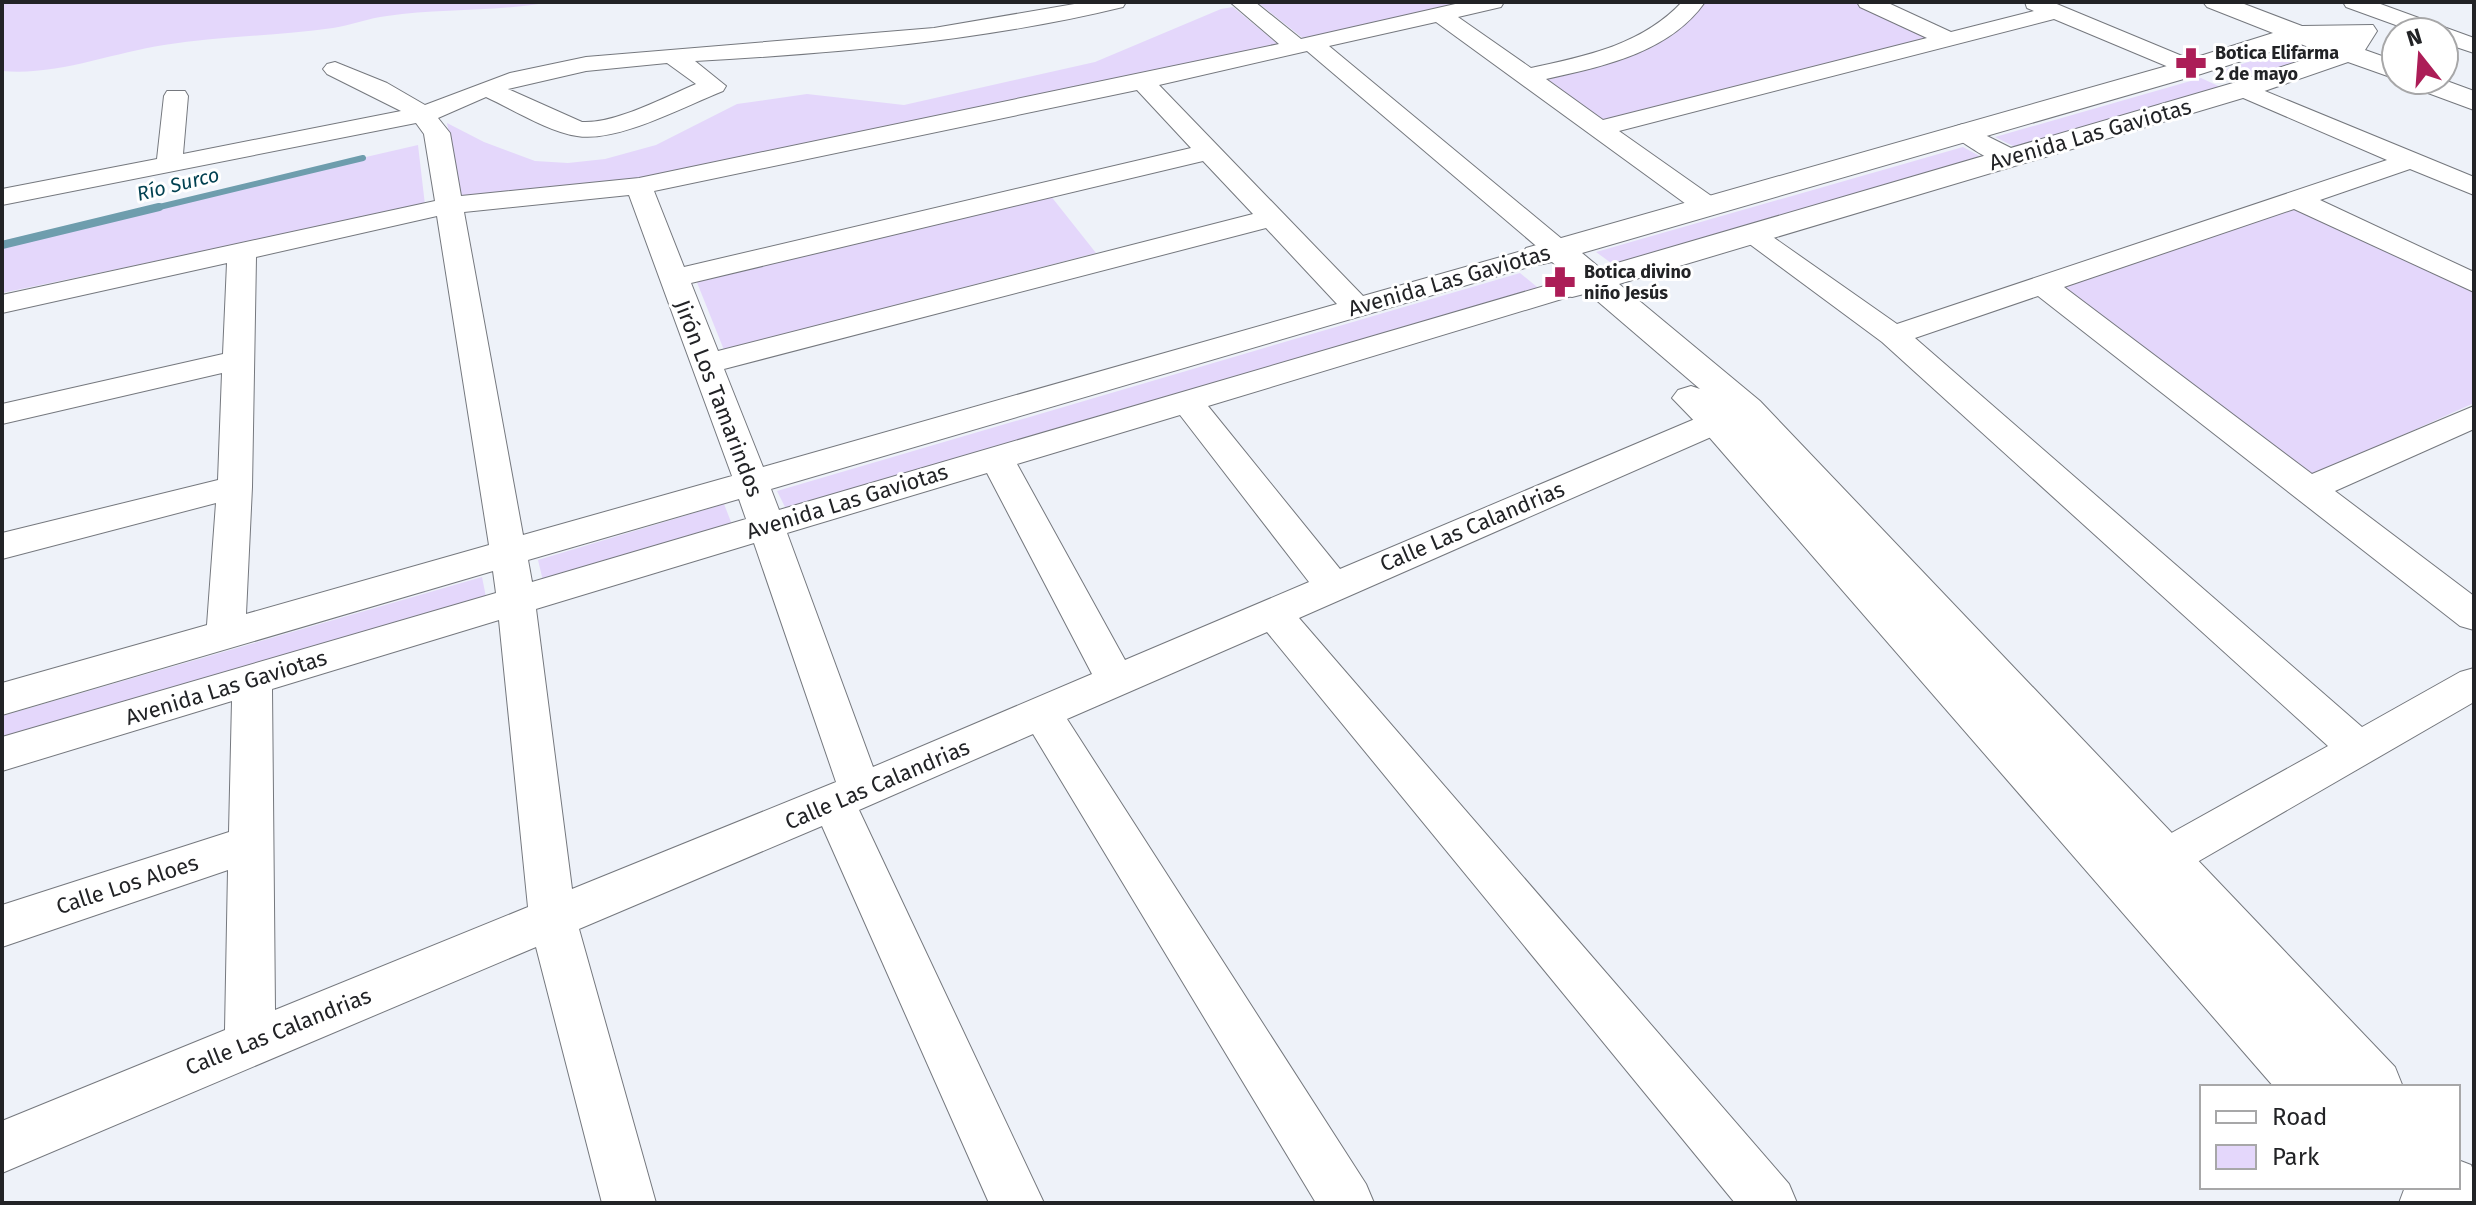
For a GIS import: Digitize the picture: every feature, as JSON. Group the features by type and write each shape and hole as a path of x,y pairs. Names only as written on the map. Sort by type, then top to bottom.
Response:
{"street":[{"path":"2,197 169,165 433,128 486,88 533,74 581,65 823,45 1045,20 1115,2"},
{"path":"2,304 452,205 639,186 1142,82 1493,2"},
{"path":"1529,76 1619,53 1672,23 1694,2"},
{"path":"1868,2 1948,39"},
{"path":"2033,2 2191,68"},
{"path":"2216,2 2298,34"},
{"path":"2282,2 2367,20 2380,43"},
{"path":"1246,6 1299,47 1732,415 2164,859 2372,1085"},
{"path":"1601,128 2056,12"},
{"path":"1440,14 1707,206"},
{"name":"Avenida Las Gaviotas","path":"2,754 1186,401 1562,269 1707,206 2191,68 2298,34 2367,20"},
{"name":"Avenida Las Gaviotas","path":"2,699 1356,306 1750,234 2243,89 2367,20"},
{"path":"486,88 577,129 606,128 714,86 672,56"},
{"path":"335,69 412,104 433,128 452,205 516,599 553,921 629,1203"},
{"path":"1142,82 1356,306"},
{"path":"2243,89 2474,187"},
{"path":"169,165 176,96"},
{"path":"1963,132 2010,158"},
{"path":"674,278 1209,152"},
{"path":"1893,335 2412,160"},
{"name":"Jirón Los Tamarindos","path":"639,186 766,525 846,797 1017,1203"},
{"path":"2295,199 2474,283"},
{"path":"706,364 1272,218"},
{"path":"1750,234 1893,335 2359,749"},
{"path":"226,633 235,487 242,253"},
{"path":"2042,285 2474,616"},
{"path":"2,414 239,360"},
{"path":"1186,401 1333,586"},
{"path":"1732,415 2310,1085"},
{"name":"Calle Las Calandrias","path":"2,1147 250,1042 553,921 1042,714 1732,415"},
{"path":"2309,489 2474,416"},
{"path":"996,457 1116,681"},
{"path":"2,546 235,487"},
{"path":"1272,612 1770,1203"},
{"path":"250,1042 252,679"},
{"path":"2164,859 2474,683"},
{"path":"1042,714 1347,1203"},
{"name":"Calle Los Aloes","path":"2,926 253,843"},
{"path":"2430,1203 2447,1189"}],"green space":[{"path":"2,2 551,2 407,14 333,28 185,42 23,72 2,71"},
{"path":"1257,2 1461,2 1304,39"},
{"path":"1702,2 1860,2 1934,40 1603,120 1545,78 1605,62"},
{"path":"1233,7 1280,46 629,182 461,200 447,123 484,142 535,161 568,163 605,159 656,145 737,104 807,94 904,105 1095,62 1221,9"},
{"path":"2305,43 2328,52 2238,82 2215,73"},
{"path":"2201,78 2225,89 2019,149 1995,137"},
{"path":"418,145 425,205 2,293 2,241"},
{"path":"1963,147 1985,159 1618,268 1596,252"},
{"path":"1050,195 1096,253 724,350 696,280"},
{"path":"2288,205 2474,288 2474,403 2314,475 2300,472 2066,293 2064,286"},
{"path":"1520,273 1542,291 788,513 777,491"},
{"path":"724,504 733,527 544,585 538,560"},
{"path":"482,577 487,602 2,747 2,716"}],"waterway":[{"name":"Río Surco","path":"151,209 363,158"},
{"name":"Río Surco","path":"2,245 159,207"}],"place":[{"name":"Botica Elifarma 2 de mayo","path":"2191,63"},
{"name":"Botica divino niño Jesús","path":"1560,282"}]}
